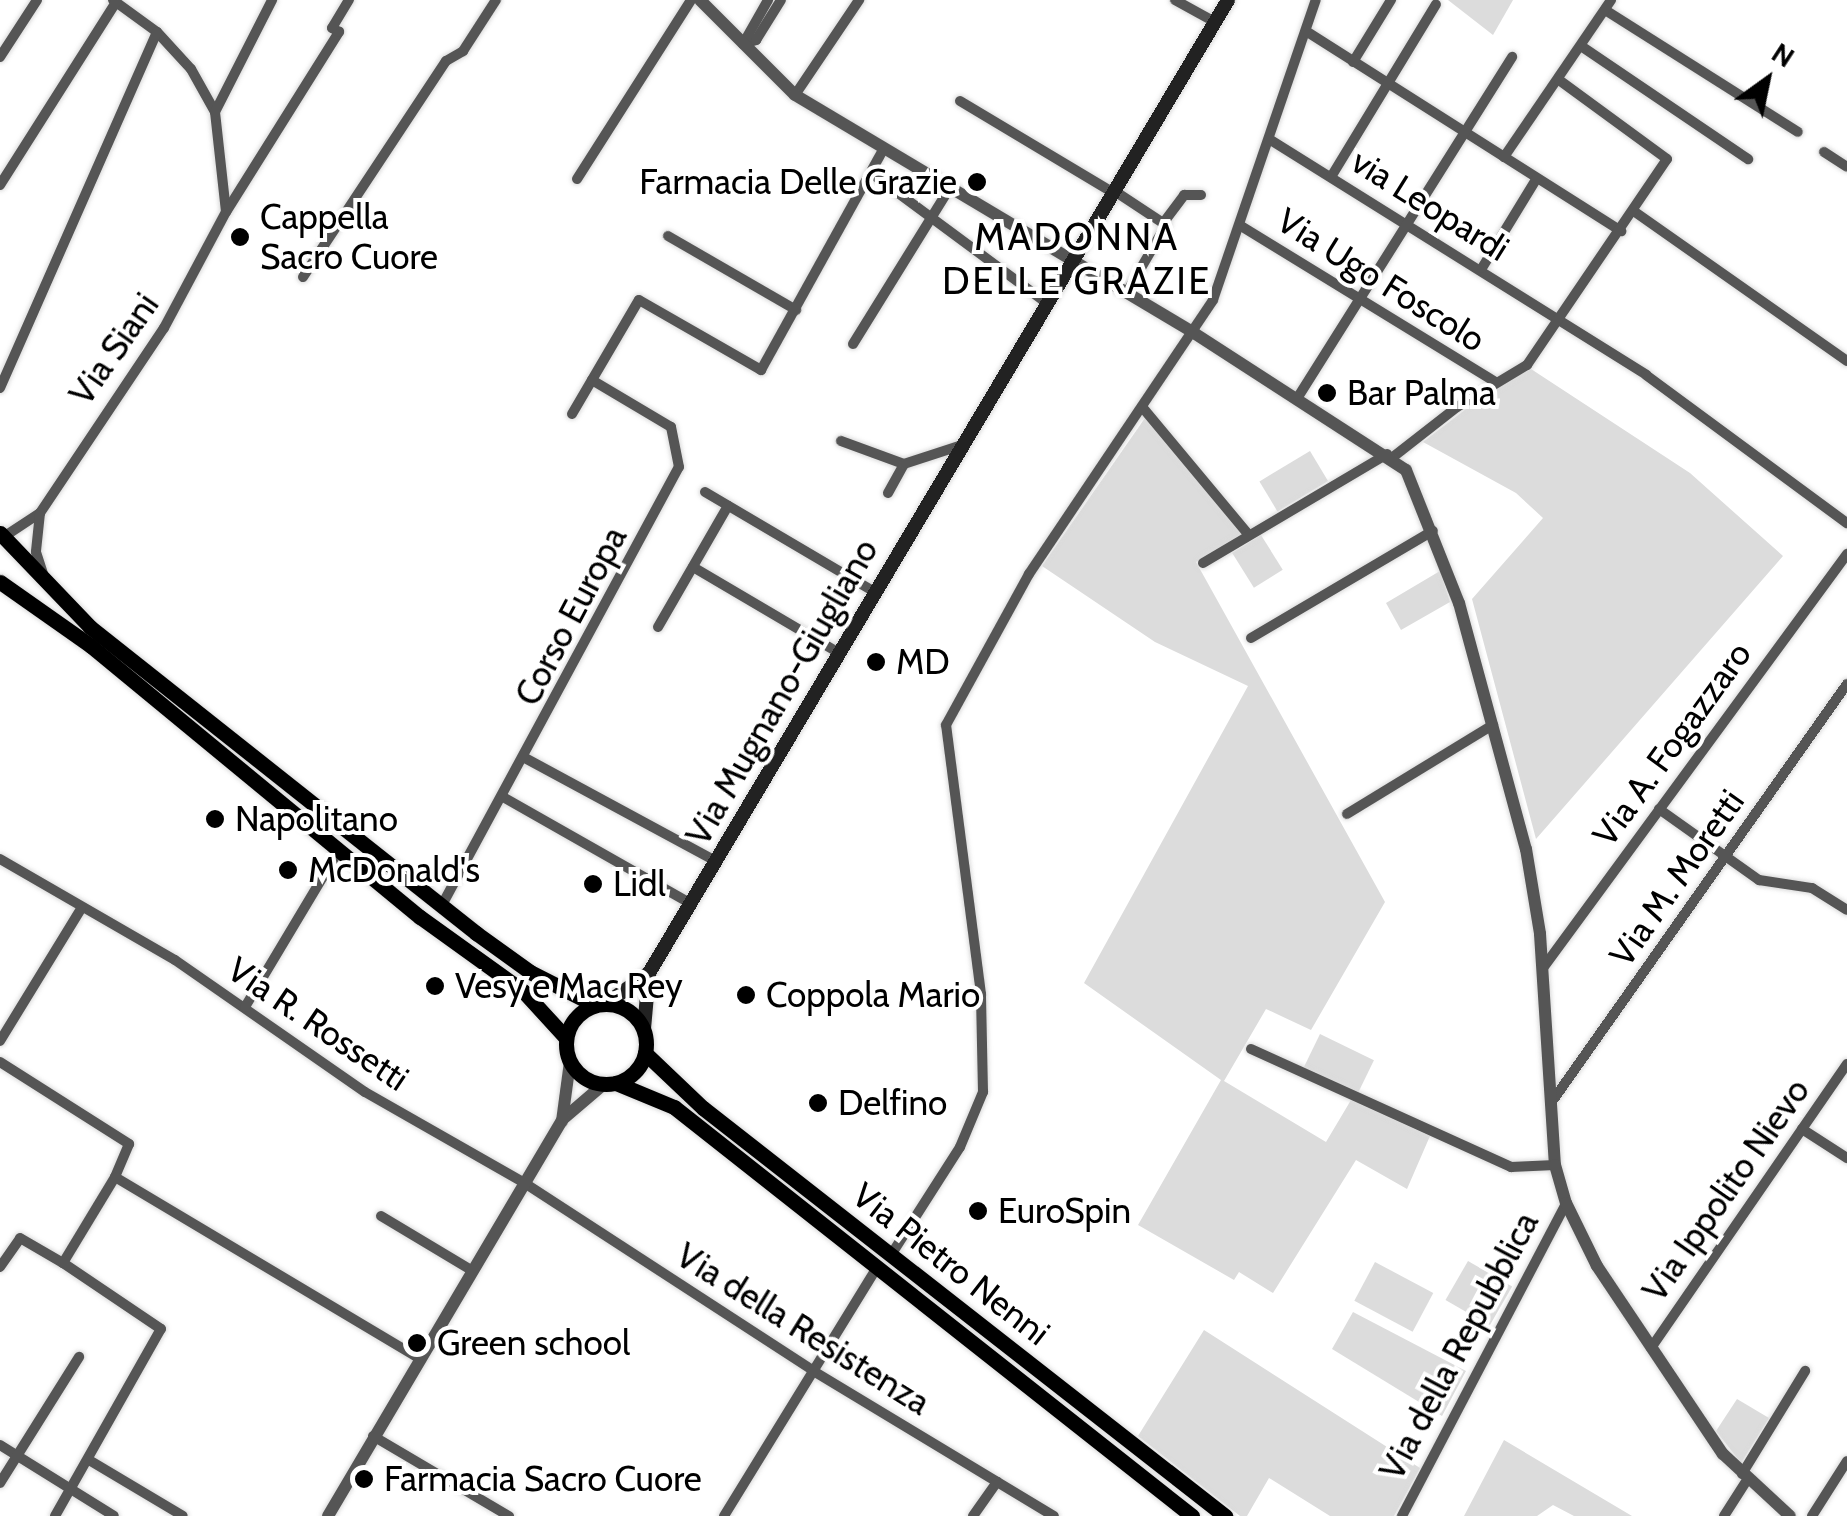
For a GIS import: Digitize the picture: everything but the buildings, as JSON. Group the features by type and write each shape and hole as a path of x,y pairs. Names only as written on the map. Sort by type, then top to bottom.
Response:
{"main road":[{"name":"Via Mugnano-Giugliano","path":"644,1029 650,973 1228,0"},
{"path":"0,582 90,646 339,850 522,991 566,1038 570,1062 584,1078 610,1083 635,1072 646,1052 644,1029 629,1011 601,1004 530,972 442,906 90,627 2,534"},
{"path":"0,582 21,574 26,558"},
{"name":"Via Mugnano-Giugliano","path":"601,1004 650,973"},
{"path":"566,1038 576,1017 601,1004"},
{"name":"Via Pietro Nenni","path":"646,1052 704,1108 1225,1516"},
{"name":"Via Pietro Nenni","path":"610,1083 674,1107 1192,1516"}],"street":[{"path":"0,58 38,0"},
{"path":"215,112 272,0"},
{"name":"Via Siani","path":"40,513 164,328 226,212 339,32 332,28 349,0"},
{"path":"303,276 496,0"},
{"path":"577,179 691,0"},
{"path":"700,0 795,96 1072,258 1298,397 1390,455 1414,482 1493,725 1526,849 1543,968 1555,1165 1566,1203 1597,1266 1651,1348 1744,1477 1790,1516"},
{"path":"743,44 768,0"},
{"path":"743,44 756,40 781,0"},
{"path":"795,96 860,0"},
{"path":"1175,0 1215,22"},
{"path":"891,1254 960,1147 982,1092 981,994 946,725 1029,574 1194,333 1240,226 1309,34 1316,0"},
{"path":"1353,62 1391,0"},
{"path":"0,185 114,1 157,32 191,70 215,112 226,212"},
{"path":"1332,177 1436,4"},
{"path":"1504,157 1608,5 1798,132"},
{"path":"0,388 157,32"},
{"path":"1309,34 1621,231"},
{"path":"1580,46 1748,159"},
{"path":"1298,397 1512,56"},
{"path":"1203,563 1390,455 1494,381 1527,364 1560,320 1635,212 1666,159 1559,80"},
{"path":"960,101 1164,222"},
{"name":"via Leopardi","path":"1270,139 1482,268 1661,385 1847,523"},
{"path":"572,414 639,300 761,370 884,148"},
{"path":"1824,152 1847,168"},
{"path":"0,156 13,164"},
{"path":"871,174 1046,303"},
{"path":"1482,268 1537,178"},
{"path":"852,344 951,186"},
{"path":"1127,292 1164,222 1184,195 1201,196"},
{"path":"1635,212 1847,362"},
{"name":"Via Ugo Foscolo","path":"1240,226 1494,381"},
{"path":"668,236 796,310"},
{"name":"Corso Europa","path":"442,906 679,467 672,427 592,380"},
{"path":"1143,408 1249,536"},
{"path":"841,441 904,464 963,443"},
{"path":"888,493 904,464"},
{"path":"705,492 875,592"},
{"path":"658,627 728,506"},
{"path":"2,534 40,513"},
{"path":"40,513 36,552 45,578"},
{"path":"1251,638 1433,531"},
{"name":"Via A. Fogazzaro","path":"1543,968 1847,554"},
{"path":"693,567 839,653"},
{"name":"Via M. Moretti","path":"1551,1103 1847,685"},
{"path":"1347,814 1493,725"},
{"path":"525,758 717,862"},
{"path":"503,797 691,904"},
{"path":"1659,810 1759,880 1812,888 1847,910"},
{"path":"245,1007 339,850"},
{"name":"Via R. Rossetti","path":"0,859 245,1007 366,1092 526,1184"},
{"path":"0,1041 80,909"},
{"path":"1251,1049 1511,1168 1555,1165"},
{"path":"0,1062 129,1144 116,1177 63,1263"},
{"path":"562,1121 570,1062"},
{"name":"Via Ippolito Nievo","path":"1651,1348 1847,1064"},
{"path":"328,1516 562,1121 610,1083"},
{"path":"1802,1129 1847,1158"},
{"path":"116,1177 420,1358"},
{"name":"Via della Resistenza","path":"526,1184 815,1372 1054,1516"},
{"name":"Via della Repubblica","path":"1402,1516 1566,1203"},
{"path":"381,1216 473,1270"},
{"path":"0,1267 20,1238 161,1327 54,1516"},
{"path":"724,1516 878,1268"},
{"path":"0,1483 79,1357"},
{"path":"1724,1516 1804,1371"},
{"path":"373,1436 509,1516"},
{"path":"0,1445 114,1516"},
{"path":"88,1460 183,1516"},
{"path":"1812,1516 1847,1462"},
{"path":"974,1516 997,1482"}],"shaded area":[{"path":"1448,0 1513,0 1493,35"},
{"path":"1531,369 1690,473 1783,556 1536,839 1472,599 1543,518 1516,493 1423,442 1496,386"},
{"path":"1145,418 1242,534 1196,562 1385,902 1311,1030 1266,1009 1224,1081 1326,1142 1351,1100 1430,1136 1407,1189 1356,1160 1273,1293 1239,1272 1234,1280 1138,1225 1221,1080 1084,983 1248,686 1155,642 1042,566"},
{"path":"1310,451 1328,481 1277,511 1259,481"},
{"path":"1261,535 1283,570 1254,588 1232,553"},
{"path":"1440,571 1450,602 1401,630 1386,603"},
{"path":"1320,1034 1374,1060 1357,1094 1303,1068"},
{"path":"1468,1261 1512,1286 1490,1325 1446,1300"},
{"path":"1375,1262 1433,1293 1413,1332 1354,1301"},
{"path":"1353,1312 1466,1371 1442,1416 1332,1349"},
{"path":"1204,1330 1420,1468 1394,1516 1330,1516 1269,1478 1247,1516 1240,1516 1138,1436"},
{"path":"1737,1399 1769,1418 1741,1463 1716,1431"},
{"path":"1504,1440 1632,1516 1574,1516 1553,1505 1537,1516 1464,1516"}],"place":[{"name":"Farmacia Delle Grazie","path":"977,182"},
{"name":"Cappella Sacro Cuore","path":"240,237"},
{"name":"Bar Palma","path":"1327,393"},
{"name":"MD","path":"876,662"},
{"name":"Napolitano","path":"215,819"},
{"name":"McDonald's","path":"288,870"},
{"name":"Lidl","path":"593,884"},
{"name":"Vesy e Mac Rey","path":"435,986"},
{"name":"Coppola Mario","path":"746,995"},
{"name":"Delfino","path":"818,1103"},
{"name":"EuroSpin","path":"978,1211"},
{"name":"Green school","path":"417,1343"},
{"name":"Farmacia Sacro Cuore","path":"364,1479"}],"district":[{"name":"MADONNA DELLE GRAZIE","path":"1077,259"}]}
